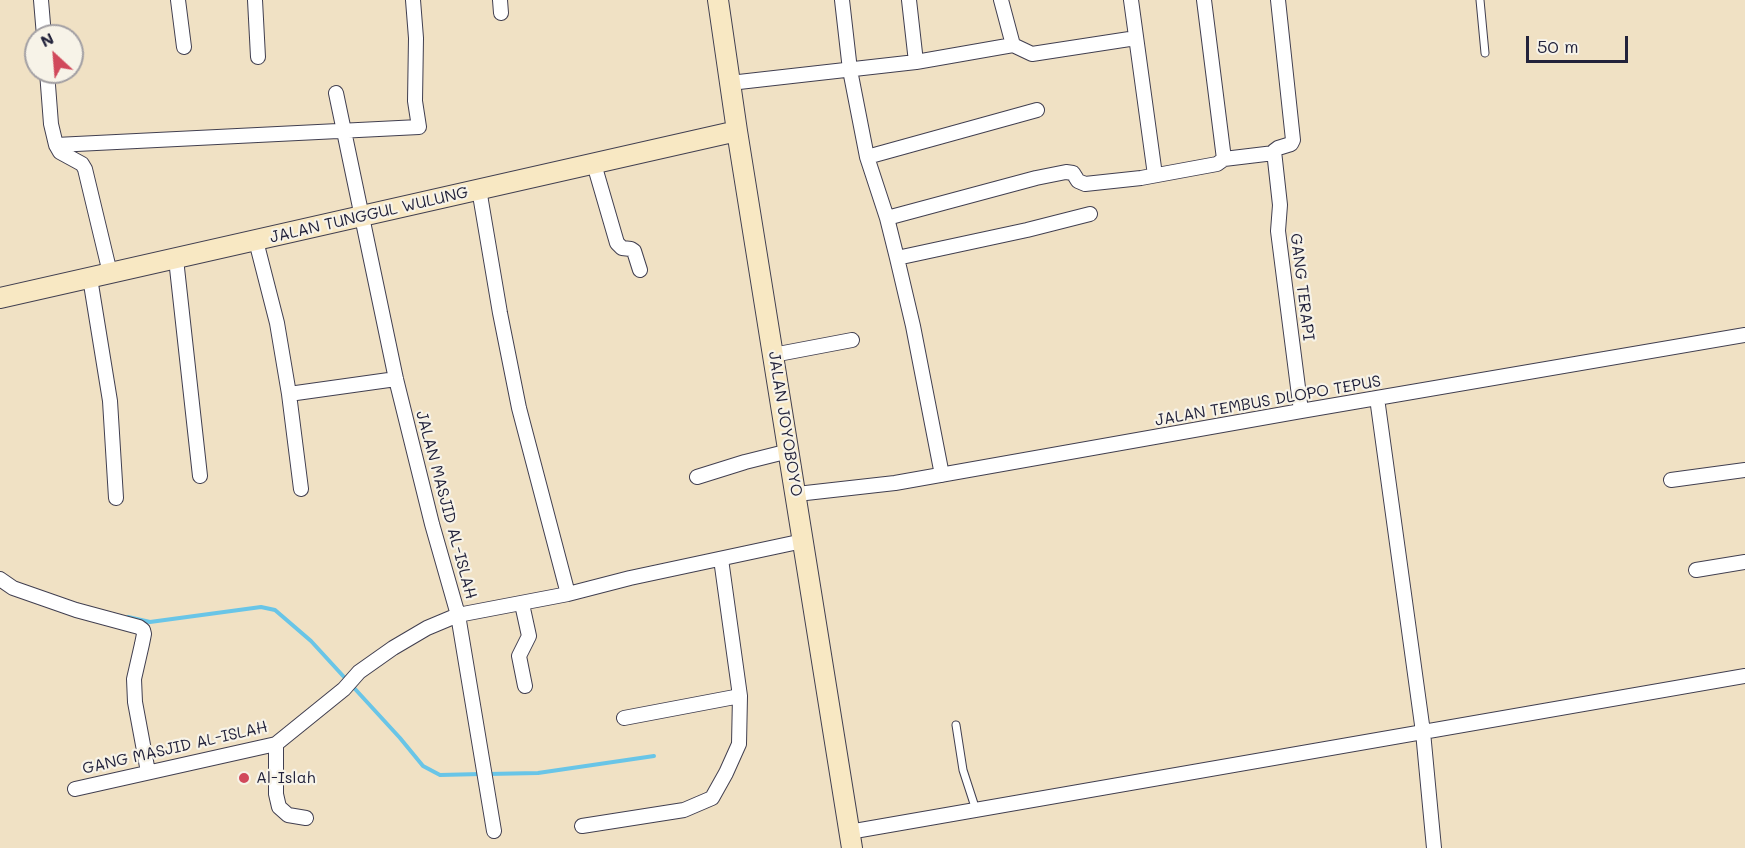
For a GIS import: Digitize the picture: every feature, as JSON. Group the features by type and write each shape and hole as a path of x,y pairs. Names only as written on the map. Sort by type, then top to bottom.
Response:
{"main road":[{"name":"JALAN JOYOBOYO","path":"718,0 851,840"},
{"name":"JALAN TUNGGUL WULUNG","path":"0,298 737,131"}],"street":[{"path":"41,0 43,24"},
{"path":"178,0 184,46"},
{"path":"255,0 258,57"},
{"path":"56,145 419,127 415,101 416,38 413,0"},
{"path":"842,0 850,70 867,157 887,218 897,258 913,326 942,475"},
{"path":"909,0 916,62"},
{"path":"1001,0 1013,45"},
{"path":"1131,0 1155,175"},
{"path":"1204,0 1224,159"},
{"path":"887,218 1066,172 1073,173 1078,181 1085,184 1155,175 1217,164 1224,159 1274,153 1278,148 1292,144 1278,0"},
{"path":"730,83 916,62 1013,45 1032,54 1136,39"},
{"path":"48,84 51,124 56,145 60,152 82,164 85,169 110,273"},
{"name":"JALAN MASJID AL-ISLAH","path":"336,93 396,379 432,524 458,615 522,604 630,578 803,542"},
{"path":"867,157 1037,110"},
{"name":"GANG TERAPI","path":"1274,153 1280,205 1278,231 1301,411"},
{"path":"594,164 617,243 622,248 634,251 640,270"},
{"path":"479,189 519,408 568,594"},
{"path":"897,258 1090,214"},
{"path":"256,241 277,323 301,489"},
{"path":"176,259 200,476"},
{"path":"90,278 110,401 116,498"},
{"name":"JALAN TEMBUS DLOPO TEPUS","path":"796,494 895,483 1745,335"},
{"path":"773,355 852,340"},
{"path":"289,394 396,379"},
{"path":"1377,398 1423,732 1434,848"},
{"path":"697,477 789,451"},
{"path":"1671,480 1745,470"},
{"path":"582,826 684,810 712,798 726,773 739,744 740,696 721,559"},
{"path":"1696,570 1745,562"},
{"path":"0,579 14,588 76,610 140,627 143,630 134,679 135,702 148,772"},
{"path":"522,604 529,636 519,656 525,686"},
{"path":"458,615 494,831"},
{"name":"GANG MASJID AL-ISLAH","path":"75,789 276,744 344,689 359,672 427,628 458,615"},
{"path":"851,840 976,810 1745,676"},
{"path":"624,718 740,696"},
{"path":"276,744 276,794 279,807 288,815 306,818"}],"lane":[{"path":"1480,0 1485,53"},
{"path":"956,725 963,770 976,810"}],"waterway":[{"path":"128,617 150,622 261,607 275,610 311,641 423,766 440,775 481,774"},
{"path":"488,774 538,773 654,756"}],"place":[{"name":"Al-Islah","path":"244,778"}]}
